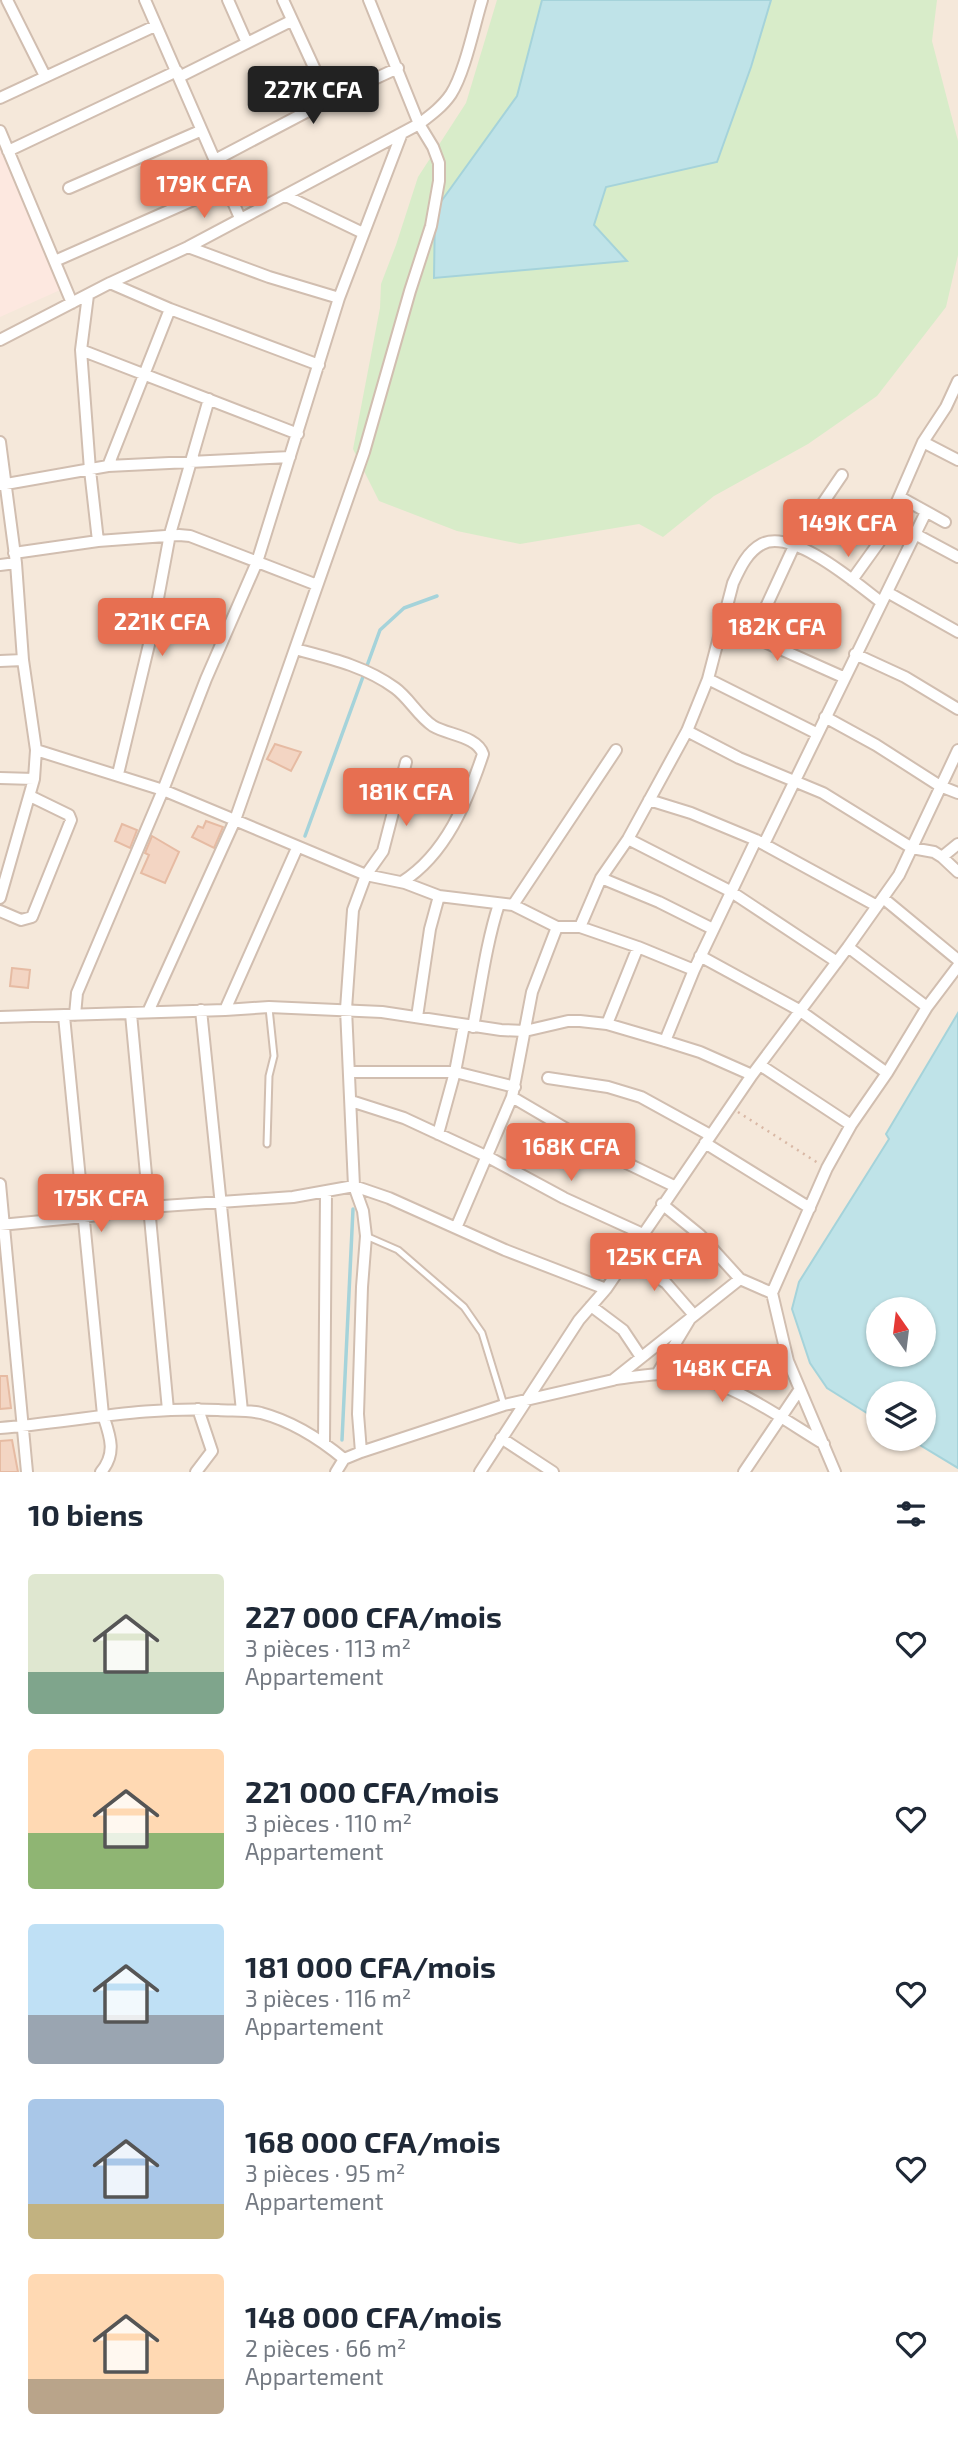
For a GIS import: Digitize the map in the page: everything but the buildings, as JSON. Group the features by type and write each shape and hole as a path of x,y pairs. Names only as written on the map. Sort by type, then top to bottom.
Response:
{"street":[{"path":"145,0 240,218"},
{"path":"229,0 247,43"},
{"path":"283,0 328,100"},
{"path":"148,1012 235,820 365,452 431,226 439,181 439,163 419,124 371,4 383,0"},
{"path":"0,340 110,283 188,247 419,124 441,106 452,92 482,0"},
{"path":"11,2 46,76"},
{"path":"8,151 291,21"},
{"path":"0,98 155,26"},
{"path":"215,160 328,100 398,68"},
{"path":"0,131 72,303"},
{"path":"69,188 201,131"},
{"path":"101,1472 112,1452 103,1415 84,1217 69,1015 206,679 257,562 339,298 402,134"},
{"path":"55,261 225,186"},
{"path":"286,196 363,233"},
{"path":"188,247 269,277 339,298"},
{"path":"110,283 170,309 319,365"},
{"path":"88,295 81,350 98,541"},
{"path":"108,466 170,309"},
{"path":"81,350 298,434"},
{"path":"852,580 880,541 923,442 946,407 958,381"},
{"path":"118,774 151,636 170,534 209,399"},
{"path":"0,442 2,484 15,558 23,660 36,750 30,796 0,898"},
{"path":"923,442 958,460"},
{"path":"2,484 108,466 290,457"},
{"path":"753,635 795,544 842,475"},
{"path":"900,496 945,522"},
{"path":"665,1041 730,891 792,782 926,512"},
{"path":"0,565 15,558 98,541 170,534 190,536 317,585"},
{"path":"915,534 958,557"},
{"path":"580,927 601,878 628,839 687,731 708,679 733,583 747,557 764,543 795,544 852,580 958,632"},
{"path":"722,622 844,677"},
{"path":"295,649 366,671 396,688 432,726 472,742 481,749 483,754 464,809 429,859 416,874 404,882"},
{"path":"855,654 905,677 958,709"},
{"path":"0,661 23,660"},
{"path":"708,679 816,733"},
{"path":"825,717 876,745 940,786 958,793"},
{"path":"687,731 792,782 823,793 912,848 934,852 958,872"},
{"path":"36,750 163,790 366,875 404,882 439,896 513,905 557,928 580,927 694,970"},
{"path":"513,905 616,750"},
{"path":"480,1472 729,1107 899,875 958,750"},
{"path":"361,1452 358,1414 366,1236 363,1211 354,1186 346,1009 353,910 366,875 383,851 407,762"},
{"path":"0,778 34,779"},
{"path":"0,911 21,919 32,917 71,820 71,816 30,796"},
{"path":"649,800 703,817 760,842 880,902 958,960"},
{"path":"628,839 730,891 836,962"},
{"path":"942,857 958,844"},
{"path":"225,1010 297,848"},
{"path":"0,853 14,853"},
{"path":"601,878 713,929"},
{"path":"417,1017 430,929 439,896"},
{"path":"438,1134 469,1026 499,904"},
{"path":"456,1228 513,1092 532,992 557,928"},
{"path":"607,1024 638,947"},
{"path":"848,947 927,1007"},
{"path":"701,956 799,1010 887,1073"},
{"path":"835,1472 788,1361 772,1293 827,1168 851,1125 887,1073 927,1007 958,966"},
{"path":"0,1017 269,1007 346,1009 524,1031 568,1021 607,1024 700,1052 752,1075"},
{"path":"201,1010 242,1411"},
{"path":"131,1014 168,1410"},
{"path":"760,1065 851,1125"},
{"path":"349,1072 455,1072 513,1092 616,1158 674,1186"},
{"path":"548,1078 608,1087 641,1097 810,1208"},
{"path":"351,1101 404,1118 643,1234"},
{"path":"0,1184 27,1472"},
{"path":"2,1225 149,1207 326,1192 354,1186 389,1198 505,1250 606,1289"},
{"path":"324,1442 326,1192"},
{"path":"662,1204 700,1235 740,1279 772,1293"},
{"path":"628,1256 656,1274 693,1314"},
{"path":"613,1380 740,1279"},
{"path":"591,1306 623,1330 641,1357"},
{"path":"657,1374 693,1314"},
{"path":"336,1472 344,1459 361,1452 504,1405 613,1380 657,1374 677,1374 705,1380 736,1392 824,1445"},
{"path":"744,1472 800,1389"},
{"path":"196,1472 212,1451 198,1409"},
{"path":"0,1428 168,1410 242,1411 269,1416 324,1442 344,1459"},
{"path":"501,1438 554,1472"}],"lane":[{"path":"267,1144 269,1076 274,1056 269,1007"},
{"path":"366,1236 398,1250 464,1307 482,1333 504,1405"}],"path":[{"path":"729,1107 827,1168"}],"shaded area":[{"path":"0,0 958,0 958,1472 0,1472"},
{"path":"0,136 69,286 0,317"}],"green space":[{"path":"497,0 542,0 517,96 435,210 627,260 593,225 606,186 717,162 751,67 771,0 937,0 932,41 958,141 958,255 946,307 877,396 808,444 714,496 663,537 639,524 520,544 457,531 379,501 353,449 380,308 381,284 418,177 466,103"}],"water":[{"path":"542,0 771,0 751,67 717,162 606,187 594,225 627,261 434,278 435,210 517,96"},
{"path":"958,1013 958,1468 930,1451 936,1451 936,1381 866,1381 866,1412 827,1388 810,1363 792,1309 799,1282 889,1139 886,1134"}],"waterway":[{"path":"305,836 380,630 404,608 437,596"},
{"path":"342,1440 353,1209"}]}
